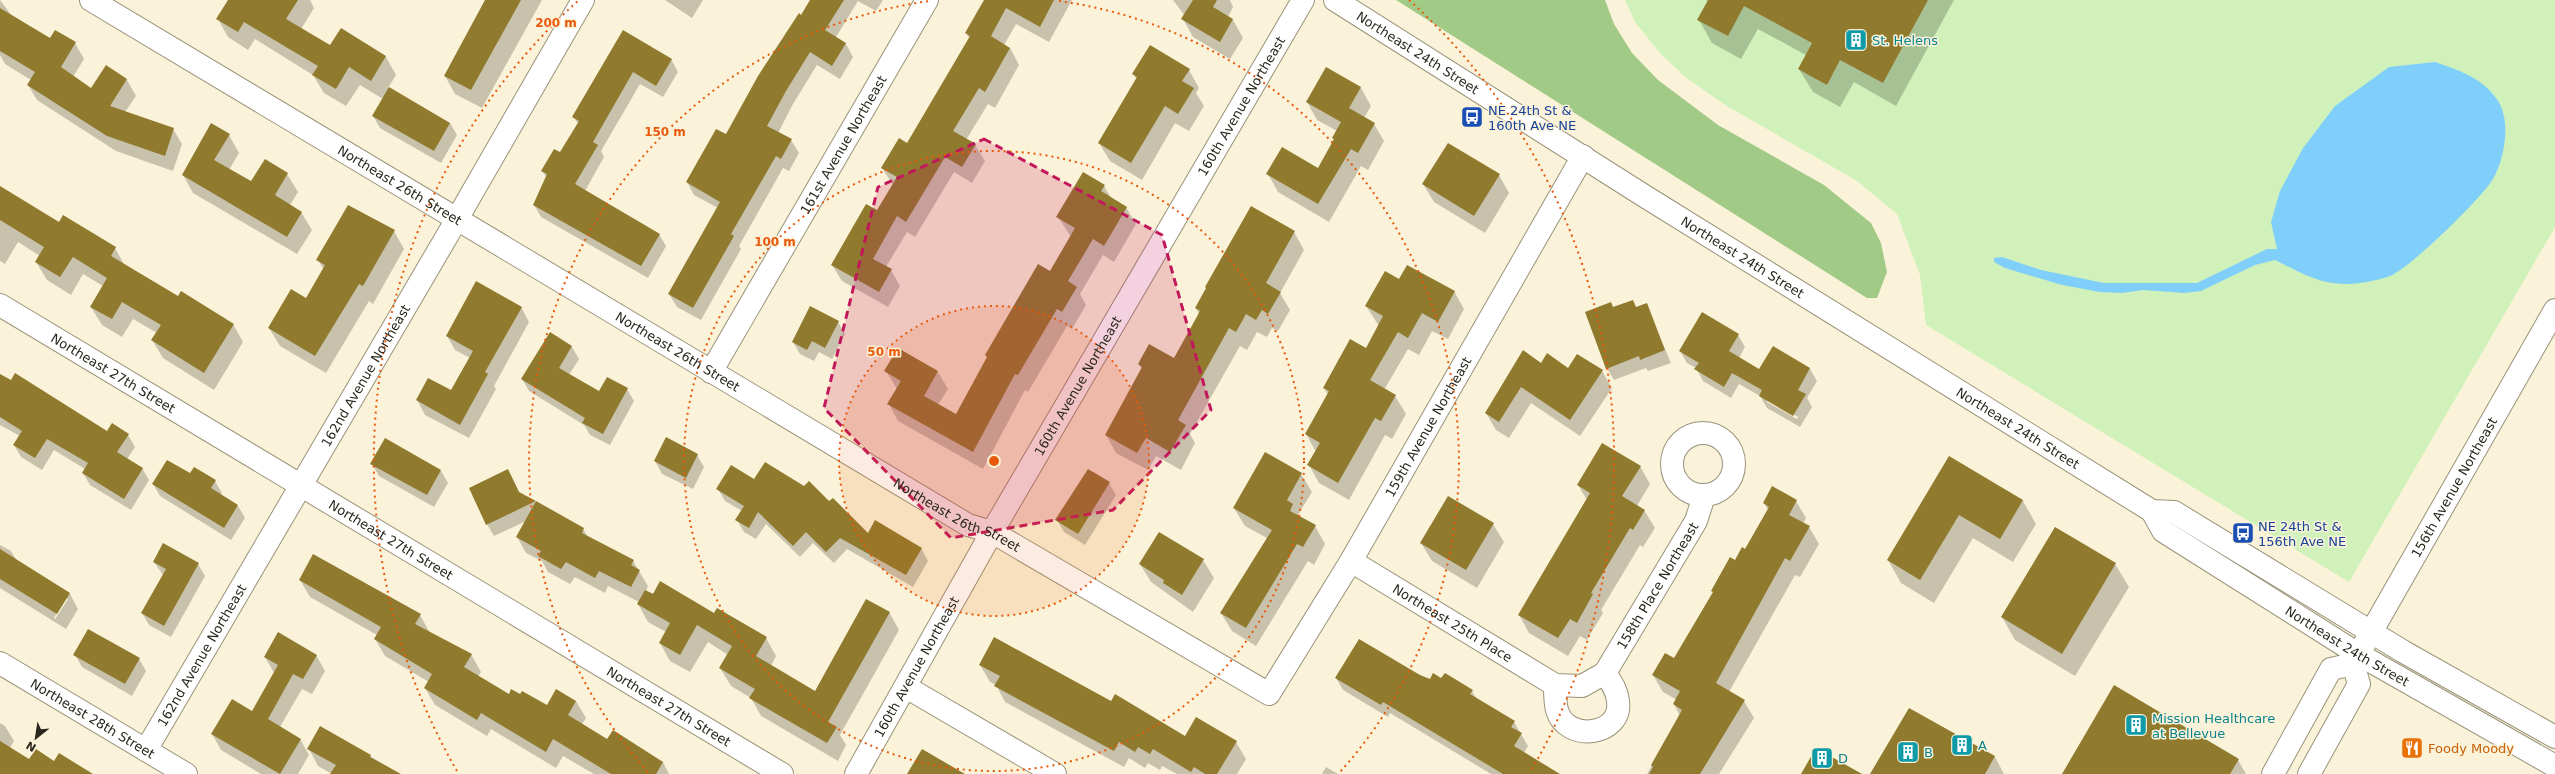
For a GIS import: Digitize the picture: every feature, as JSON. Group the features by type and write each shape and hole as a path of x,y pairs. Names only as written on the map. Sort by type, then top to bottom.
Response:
{"street":[{"name":"Northeast 26th Street","path":"91,0 968,526 992,532 1269,694"},
{"name":"162nd Avenue Northeast","path":"146,750 457,219 582,0"},
{"name":"161st Avenue Northeast","path":"711,372 927,0"},
{"name":"160th Avenue Northeast","path":"856,774 992,532 1303,0"},
{"name":"Northeast 24th Street","path":"1335,0 2152,511 2163,531 2356,659 2555,766"},
{"name":"159th Avenue Northeast","path":"1269,694 1351,561 1583,156"},
{"name":"Northeast 27th Street","path":"0,305 782,774"},
{"name":"156th Avenue Northeast","path":"2356,659 2555,310"},
{"name":"158th Place Northeast","path":"1582,686 1605,673 1696,521 1704,496"},
{"name":"Northeast 24th Street","path":"2152,511 2174,512 2372,632 2555,737"},
{"name":"Northeast 25th Place","path":"1351,561 1555,685 1582,686"},
{"path":"2273,774 2331,669 2356,659 2359,684 2308,774"},
{"name":"Northeast 28th Street","path":"0,663 186,774"},
{"path":"1555,685 1556,710 1561,718 1575,730 1592,732 1608,725 1617,711 1619,702 1616,690 1605,673"},
{"path":"906,687 1055,774"}],"highlighted area":[{"path":"984,139 1162,235 1211,410 1113,510 951,538 824,408 878,187"}],"green space":[{"path":"1396,0 1605,0 1614,24 1632,53 1658,80 1718,125 1824,185 1871,223 1881,243 1887,272 1877,298 1867,298"},
{"path":"1625,0 1708,0 1698,20 1727,36 1744,6 1812,43 1798,69 1827,84 1840,60 1883,83 1928,0 2555,0 2555,227 2349,582 1926,325 1920,275 1897,214 1857,181 1727,106 1685,77 1659,52 1635,22"}],"water":[{"path":"2435,62 2460,71 2476,79 2496,98 2501,106 2505,127 2505,138 2501,160 2493,179 2461,216 2413,261 2390,276 2364,283 2338,284 2310,277 2275,260 2255,265 2201,291 2184,293 2143,290 2122,293 2100,292 2062,285 2005,268 1994,262 1994,258 2002,257 2041,270 2104,283 2197,283 2267,249 2277,249 2271,222 2280,191 2303,148 2335,106 2389,67"}],"building":[{"path":"228,0 298,0 286,19 330,45 341,28 386,56 371,81 349,67 336,89 312,75 318,66 244,22 238,32 216,19"},
{"path":"485,0 521,0 471,90 444,76"},
{"path":"810,0 844,0 825,30 846,43 832,66 810,52 786,91 767,126 792,139 781,159 776,156 731,234 734,236 693,308 668,294 720,202 686,182 716,129 726,134 758,76 799,13 801,15"},
{"path":"984,0 1054,0 1040,27 1006,8 991,36 1010,48 985,92 979,88 953,131 976,144 962,167 945,157 906,222 897,216 873,259 892,269 879,292 831,265 866,204 877,210 897,177 881,168 899,138 907,143 970,36 965,33"},
{"path":"1193,0 1217,0 1213,7 1233,19 1220,42 1181,19"},
{"name":"St. Helens","path":"1708,0 1928,0 1883,83 1840,60 1827,85 1798,69 1812,43 1744,6 1728,36 1697,20"},
{"path":"0,8 50,38 55,30 76,42 61,67 91,88 106,65 127,79 110,106 174,128 165,156 107,136 27,85 35,72 0,51"},
{"path":"623,30 672,59 656,86 633,72 593,142 598,145 575,184 660,234 641,266 533,205 547,174 541,171 554,149 560,152 579,121 572,117"},
{"path":"1150,45 1190,69 1182,81 1194,88 1178,114 1165,106 1131,163 1098,143 1137,77 1132,74"},
{"path":"1326,67 1361,87 1349,108 1375,123 1358,153 1351,149 1318,204 1266,174 1282,147 1318,168 1334,139 1332,138 1341,122 1306,102"},
{"path":"389,87 450,123 434,151 372,116"},
{"path":"211,123 230,134 214,160 251,181 265,159 288,173 275,195 302,212 287,237 182,175"},
{"path":"1448,143 1500,174 1474,216 1422,184"},
{"path":"1083,172 1105,185 1101,191 1127,207 1104,246 1093,239 1068,281 1077,287 1062,312 1057,309 1018,375 1015,374 973,452 887,404 901,381 884,371 898,348 938,371 924,396 956,414 987,357 985,355 1038,264 1050,271 1075,228 1056,217"},
{"path":"0,186 59,222 63,215 116,247 111,256 178,296 181,291 234,324 204,373 151,340 161,325 122,302 112,319 90,307 107,278 73,257 60,277 35,262 44,247 0,220"},
{"path":"348,205 395,230 363,286 359,284 315,356 268,328 291,289 306,298 325,265 316,260"},
{"path":"1251,206 1295,231 1266,283 1281,292 1268,314 1262,310 1256,320 1246,314 1236,332 1229,328 1178,420 1186,425 1170,452 1146,438 1137,453 1105,435 1142,367 1138,364 1149,344 1174,358 1200,311 1195,308 1206,288 1205,287"},
{"path":"1407,265 1455,291 1438,322 1422,313 1408,338 1398,332 1370,380 1396,395 1381,421 1375,418 1338,483 1307,465 1320,443 1305,434 1329,391 1323,388 1350,339 1366,348 1383,316 1365,306 1385,271 1399,279"},
{"path":"476,281 522,307 485,372 488,374 460,425 416,400 428,378 451,390 473,351 446,336"},
{"path":"1633,300 1636,307 1647,303 1665,350 1640,360 1639,356 1606,369 1585,312 1611,302 1613,307"},
{"path":"810,306 839,321 825,348 812,341 807,350 792,342"},
{"path":"1702,312 1739,334 1729,351 1759,369 1773,346 1810,368 1798,390 1806,394 1793,416 1759,396 1762,390 1732,373 1724,387 1694,369 1699,363 1679,351"},
{"path":"550,332 572,346 559,368 599,391 607,377 628,388 603,434 582,423 585,418 521,379"},
{"path":"1523,350 1541,363 1547,353 1568,368 1577,354 1603,370 1570,420 1521,387 1499,422 1485,413"},
{"path":"15,373 107,431 112,423 129,434 117,452 143,468 124,499 82,473 88,463 47,439 35,458 13,445 22,431 0,417 0,374 11,380"},
{"path":"666,437 698,454 686,478 654,461"},
{"path":"385,438 441,470 427,495 370,464"},
{"path":"1602,443 1641,466 1622,496 1645,510 1633,530 1630,528 1591,593 1593,594 1577,623 1570,619 1558,638 1518,615 1590,493 1577,485"},
{"path":"1265,452 1302,473 1287,500 1293,504 1290,511 1316,525 1303,547 1297,544 1246,628 1220,613 1272,530 1233,508"},
{"path":"1949,456 2023,500 2000,539 1959,515 1920,580 1887,560"},
{"path":"167,460 190,473 194,467 216,480 211,488 238,505 224,528 152,484"},
{"path":"765,462 804,486 809,481 829,501 833,498 868,533 875,520 922,548 906,575 840,538 826,552 806,532 793,546 758,512 749,528 735,520 744,506 716,489 731,465 754,479"},
{"path":"508,469 519,492 536,501 486,525 469,488"},
{"path":"1088,469 1110,482 1078,534 1055,520"},
{"path":"1772,486 1797,500 1789,515 1810,526 1790,561 1785,558 1716,683 1745,700 1700,774 1649,774 1653,767 1651,765 1682,710 1673,704 1680,691 1652,675 1665,653 1674,658 1713,592 1711,591 1730,557 1735,560 1742,547 1745,549 1769,507 1763,503"},
{"path":"1448,496 1494,523 1466,570 1420,543"},
{"path":"536,501 584,528 582,533 634,560 631,565 640,570 631,587 599,571 595,578 566,562 561,569 538,556 541,551 516,537"},
{"path":"2055,527 2116,563 2062,654 2001,617"},
{"path":"1159,532 1204,559 1182,595 1163,583 1164,580 1139,564"},
{"path":"163,543 199,563 164,626 141,613 166,569 153,562"},
{"path":"0,549 70,593 57,614 0,579"},
{"path":"313,554 421,614 415,624 472,654 464,667 509,694 511,689 520,694 522,691 547,705 556,689 576,701 568,715 607,739 613,730 663,762 656,774 611,774 553,739 546,752 481,713 477,720 424,688 432,674 374,639 381,627 299,580"},
{"path":"660,581 714,613 717,608 767,637 756,656 815,691 866,599 890,612 828,722 837,727 827,743 749,698 755,689 719,668 732,646 697,625 680,655 659,643 670,623 637,604 645,590 653,594"},
{"path":"88,629 140,658 125,684 73,655"},
{"path":"278,632 317,655 303,679 293,674 268,719 301,739 280,774 211,734 232,699 252,711 278,665 264,657"},
{"path":"994,637 1111,701 1115,694 1185,736 1196,717 1237,741 1217,774 1205,774 1194,767 1191,772 1153,749 1150,754 1138,747 1135,752 1119,742 1114,751 994,686 1000,676 979,665"},
{"path":"1359,639 1420,675 1430,679 1433,673 1441,678 1445,673 1473,690 1470,694 1515,721 1511,727 1522,733 1514,746 1560,774 1503,774 1383,702 1381,705 1335,678"},
{"name":"Mission Healthcare at Bellevue","path":"2114,685 2239,759 2230,774 2062,774"},
{"path":"1909,708 1995,756 1985,774 1870,774"},
{"path":"320,726 401,774 330,774 336,765 307,749"},
{"path":"0,741 29,759 36,749 54,761 59,753 93,774 0,774"},
{"name":"D","path":"1816,748 1862,774 1801,774"},
{"path":"922,749 965,774 907,774"}],"place":[{"name":"St. Helens","path":"1856,40"},
{"name":"NE 24th St & 160th Ave NE","path":"1472,117"},
{"name":"NE 24th St & 156th Ave NE","path":"2243,533"},
{"name":"Mission Healthcare at Bellevue","path":"2136,725"},
{"name":"A","path":"1962,745"},
{"name":"Foody Moody","path":"2412,748"},
{"name":"B","path":"1908,752"},
{"name":"D","path":"1822,758"}]}
